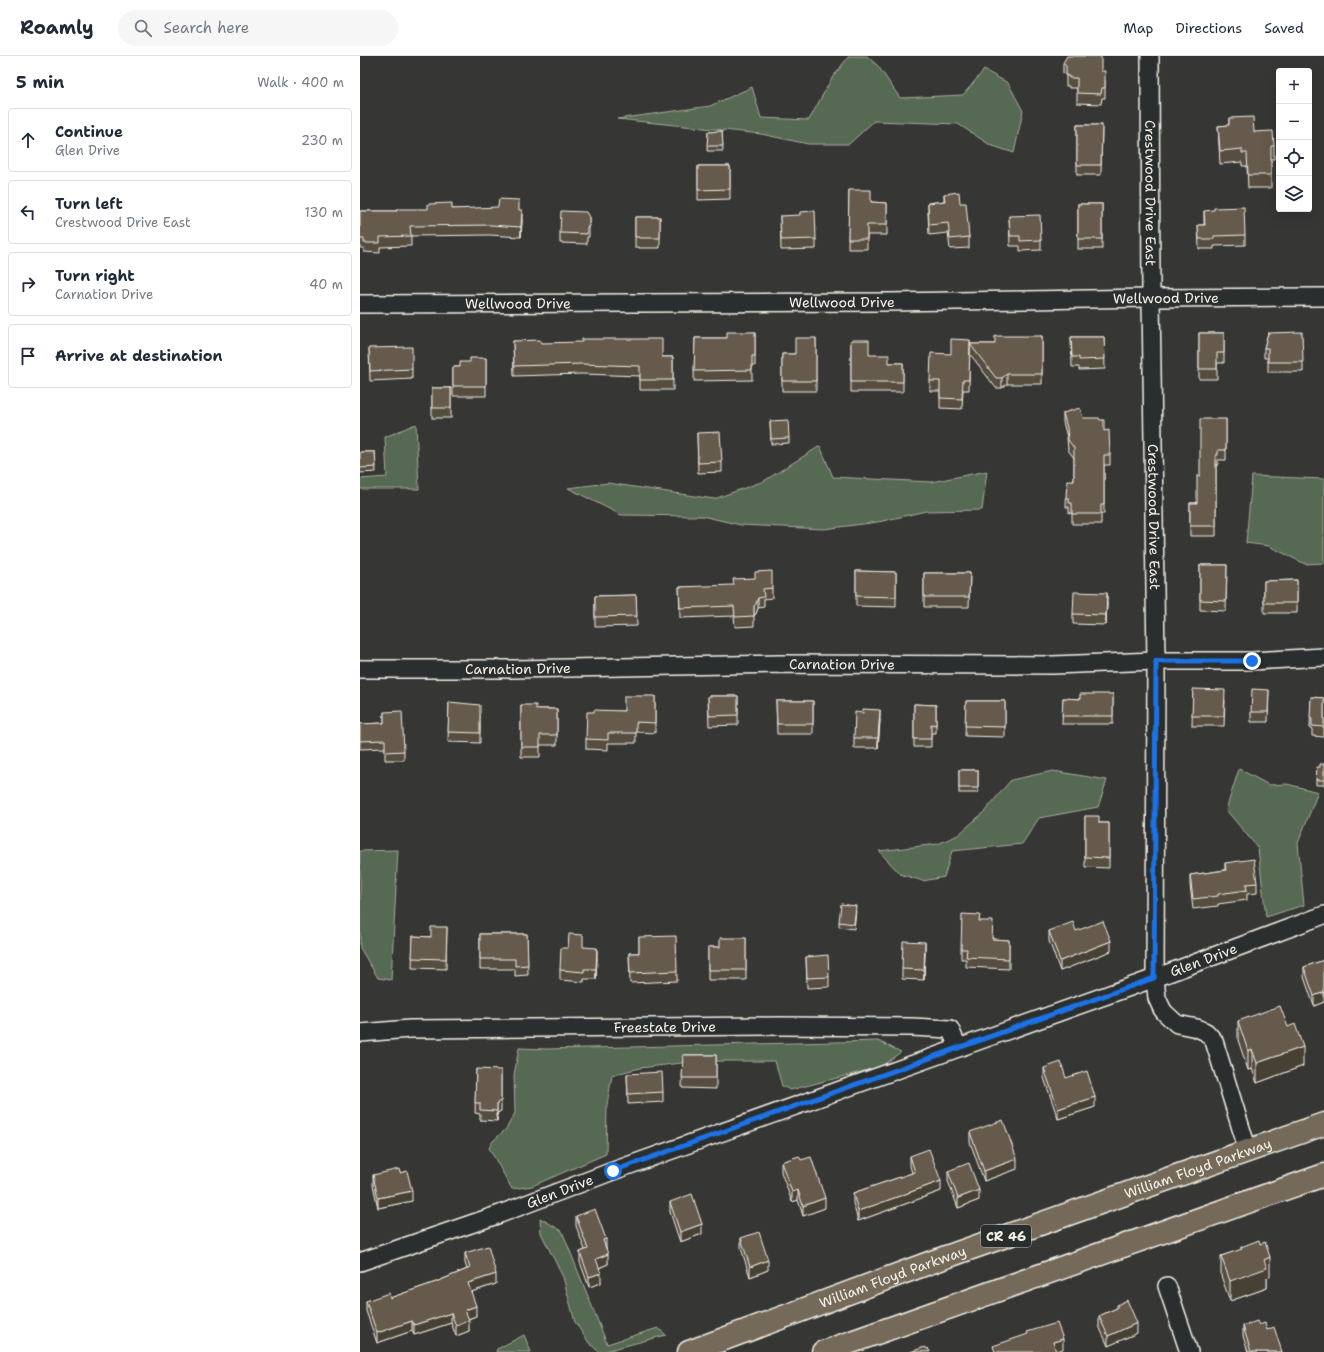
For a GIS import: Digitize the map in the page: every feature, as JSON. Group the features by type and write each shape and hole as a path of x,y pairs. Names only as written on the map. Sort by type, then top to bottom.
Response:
{"highway":[{"name":"William Floyd Parkway","path":"689,1352 937,1260 1324,1124"},
{"path":"823,1352 1324,1175"}],"street":[{"name":"Crestwood Drive East","path":"1150,56 1151,298 1156,661 1154,978 1157,998 1165,1013 1177,1024 1198,1028 1206,1032 1214,1041 1248,1151"},
{"name":"Wellwood Drive","path":"360,304 882,302 1324,297"},
{"name":"Carnation Drive","path":"360,669 795,664 1053,665 1156,661 1252,661 1324,657"},
{"name":"Glen Drive","path":"360,1262 500,1214 613,1171 1154,978 1324,915"},
{"name":"Freestate Drive","path":"360,1033 442,1029 780,1026 912,1027 950,1030 958,1047"},
{"path":"1167,1286 1189,1352"}],"green space":[{"path":"849,56 867,56 878,66 900,98 963,95 984,70 1008,83 1023,111 1014,153 990,145 958,124 874,121 849,144 808,144 761,134 617,119 710,106 752,87 761,118 809,120 832,78"},
{"path":"416,424 419,489 360,489 360,479 387,477 385,437"},
{"path":"820,446 833,477 931,482 987,471 982,510 926,511 878,522 824,529 741,525 702,516 621,515 568,488 608,483 714,499 764,481"},
{"path":"1252,476 1324,479 1324,563 1305,564 1269,546 1246,543"},
{"path":"1239,769 1269,785 1287,784 1318,792 1298,843 1304,905 1266,917 1258,848 1226,810"},
{"path":"1053,771 1107,780 1098,807 1039,818 1022,844 952,851 944,877 923,881 900,874 879,851 938,844 958,835 984,812 1011,780"},
{"path":"398,850 391,980 378,978 360,948 360,851"},
{"path":"878,1041 901,1052 880,1067 790,1090 782,1086 775,1061 698,1061 640,1068 612,1075 607,1105 606,1154 532,1186 512,1189 489,1148 493,1141 506,1129 515,1113 514,1075 519,1048 546,1049"},
{"path":"540,1218 562,1231 607,1344 658,1328 666,1335 602,1352 599,1352 589,1343 575,1322 563,1277 541,1233"},
{"path":"524,1335 531,1352 496,1352 497,1349"}],"building":[{"path":"1067,56 1101,56 1101,71 1105,71 1105,88 1102,88 1101,94 1077,93 1077,78 1069,78 1069,76 1066,76 1066,66 1063,63"},
{"path":"1253,117 1254,132 1273,131 1274,146 1271,146 1271,175 1248,175 1247,153 1242,153 1242,149 1220,151 1218,126 1229,125 1229,118"},
{"path":"1077,125 1102,125 1101,165 1077,165"},
{"path":"722,131 723,146 707,146 708,132"},
{"path":"698,166 730,166 730,189 698,190"},
{"path":"849,190 871,190 871,202 887,203 887,225 867,225 867,239 848,239"},
{"path":"959,192 960,203 966,203 969,237 950,239 948,223 929,225 928,203 945,201 944,194"},
{"path":"499,199 519,200 519,210 522,210 521,227 490,225 410,226 411,236 380,237 380,243 364,243 364,239 360,239 360,211 428,209 428,204 452,203 452,209 498,207"},
{"path":"1078,204 1102,204 1102,239 1078,239"},
{"path":"1244,207 1245,235 1214,236 1214,239 1199,239 1198,225 1205,225 1204,211 1214,210 1214,208"},
{"path":"561,211 586,212 589,217 587,234 560,233"},
{"path":"815,211 816,239 781,240 780,216 800,215 800,212"},
{"path":"1040,215 1041,240 1020,241 1020,236 1010,236 1009,216"},
{"path":"635,217 660,217 660,238 635,237"},
{"path":"727,332 755,332 755,356 752,356 752,370 694,371 695,338 727,338"},
{"path":"1302,332 1303,362 1268,362 1268,348 1264,348 1268,333"},
{"path":"1199,333 1224,333 1224,353 1217,353 1217,369 1199,369"},
{"path":"995,336 1042,336 1042,374 1007,374 1002,378 996,378 970,344 995,344"},
{"path":"1071,337 1104,337 1105,359 1079,360 1079,357 1072,357"},
{"path":"795,338 816,338 816,381 782,381 782,354 795,354"},
{"path":"582,339 662,339 662,357 673,357 673,380 640,380 640,366 582,364 514,366 513,341 540,340 541,343 582,342"},
{"path":"951,339 970,340 969,380 963,380 962,399 940,398 940,381 930,381 931,353 951,354"},
{"path":"851,340 869,340 869,355 889,355 889,363 903,363 903,382 851,382"},
{"path":"412,347 412,369 370,371 369,348"},
{"path":"470,358 486,358 486,386 453,386 453,367 460,367 460,362 470,362"},
{"path":"432,388 451,388 451,408 432,408"},
{"path":"1080,408 1083,418 1099,418 1100,420 1104,420 1104,431 1109,430 1110,455 1104,455 1104,505 1101,505 1101,514 1072,514 1072,503 1069,503 1069,498 1066,498 1067,481 1074,481 1074,448 1068,440 1067,428 1063,413"},
{"path":"1200,419 1226,419 1226,450 1218,450 1218,455 1216,455 1216,526 1190,526 1190,503 1197,503 1197,476 1200,476"},
{"path":"788,420 789,438 771,439 770,421"},
{"path":"720,432 722,462 698,463 697,433"},
{"path":"360,452 375,452 376,467 360,468"},
{"path":"1200,565 1227,565 1226,601 1200,600"},
{"path":"772,571 772,588 763,589 764,597 758,598 754,606 754,616 735,617 734,606 680,608 679,587 734,585 733,579 755,578 755,572"},
{"path":"856,571 896,572 896,597 856,596"},
{"path":"924,573 970,573 969,597 924,597"},
{"path":"1297,580 1297,603 1264,603 1264,581"},
{"path":"1074,592 1107,593 1106,615 1073,614"},
{"path":"636,595 637,616 595,617 595,596"},
{"path":"1193,689 1225,690 1224,716 1192,716"},
{"path":"1252,689 1269,690 1268,712 1251,712"},
{"path":"1080,694 1113,694 1113,716 1062,716 1063,698 1080,699"},
{"path":"624,696 655,696 655,723 636,722 636,733 608,733 608,740 586,739 587,712 594,712 594,710 624,711"},
{"path":"708,696 738,696 738,715 709,716"},
{"path":"1311,697 1324,698 1324,727 1312,726 1312,719 1310,718"},
{"path":"776,701 813,701 813,724 777,724"},
{"path":"966,701 1005,701 1005,727 965,726"},
{"path":"449,702 480,705 480,733 448,732"},
{"path":"914,704 936,705 936,725 931,724 931,739 914,739"},
{"path":"521,705 536,705 536,709 557,709 557,735 540,735 540,747 521,747"},
{"path":"863,709 880,710 878,738 854,738 855,712 863,713"},
{"path":"402,711 404,751 385,752 385,740 360,741 360,724 384,723 384,712"},
{"path":"1320,764 1324,764 1324,780 1316,780 1317,767 1320,767"},
{"path":"959,770 978,770 978,788 959,788"},
{"path":"1085,816 1099,816 1099,823 1109,823 1109,858 1085,857"},
{"path":"1254,859 1257,883 1246,884 1247,890 1193,899 1190,875 1226,870 1225,863"},
{"path":"841,904 856,906 854,924 839,922"},
{"path":"962,914 980,915 979,921 993,921 992,939 1009,940 1009,959 966,957 967,949 961,949"},
{"path":"1103,921 1111,941 1060,961 1049,931 1073,922 1076,931"},
{"path":"431,927 447,927 446,959 412,958 413,936 431,937"},
{"path":"480,934 527,934 528,965 515,966 515,959 480,959"},
{"path":"569,934 583,935 583,947 597,948 596,969 584,969 584,972 560,970 561,948 568,948"},
{"path":"676,936 677,971 630,973 629,953 639,953 639,937"},
{"path":"720,938 746,938 746,970 708,970 708,947 720,947"},
{"path":"903,941 925,942 924,970 902,969"},
{"path":"828,955 829,977 807,978 806,957"},
{"path":"1324,960 1324,992 1314,996 1304,967"},
{"path":"1280,1006 1288,1027 1295,1024 1303,1047 1257,1063 1252,1049 1248,1051 1238,1021"},
{"path":"683,1055 716,1055 716,1078 682,1078"},
{"path":"1061,1062 1066,1078 1087,1071 1095,1097 1058,1109 1044,1068"},
{"path":"476,1069 501,1070 501,1101 497,1103 497,1111 480,1110 480,1103 475,1103"},
{"path":"662,1072 663,1092 628,1094 627,1074"},
{"path":"1003,1120 1017,1159 984,1171 970,1132"},
{"path":"929,1149 941,1181 858,1211 853,1193 915,1172 910,1156"},
{"path":"799,1156 801,1160 811,1157 825,1198 803,1206 798,1190 792,1192 781,1162"},
{"path":"969,1163 979,1190 958,1198 948,1171"},
{"path":"399,1169 400,1173 407,1171 412,1191 378,1198 373,1175"},
{"path":"692,1194 702,1224 680,1232 670,1202"},
{"path":"595,1209 606,1239 603,1240 608,1254 596,1259 601,1273 589,1277 580,1252 588,1249 576,1216"},
{"path":"759,1232 768,1260 750,1267 741,1238"},
{"path":"1259,1240 1260,1244 1265,1242 1270,1257 1264,1260 1267,1268 1230,1281 1221,1256 1242,1249 1241,1247"},
{"path":"488,1246 496,1274 468,1283 476,1306 465,1310 469,1320 456,1326 451,1313 414,1325 412,1321 377,1333 366,1301 389,1293 390,1298 470,1268 465,1253"},
{"path":"1127,1300 1137,1323 1108,1336 1099,1316 1117,1308 1117,1305"},
{"path":"1257,1321 1259,1325 1265,1323 1267,1330 1274,1327 1282,1352 1251,1352 1243,1326"},
{"path":"1057,1323 1063,1339 1053,1342 1056,1352 995,1352 993,1346 1028,1334 1027,1332"},
{"path":"925,1347 927,1349 928,1348 930,1352 910,1352"}],"route":[{"path":"613,1171 1154,978 1156,661 1252,661"}]}
